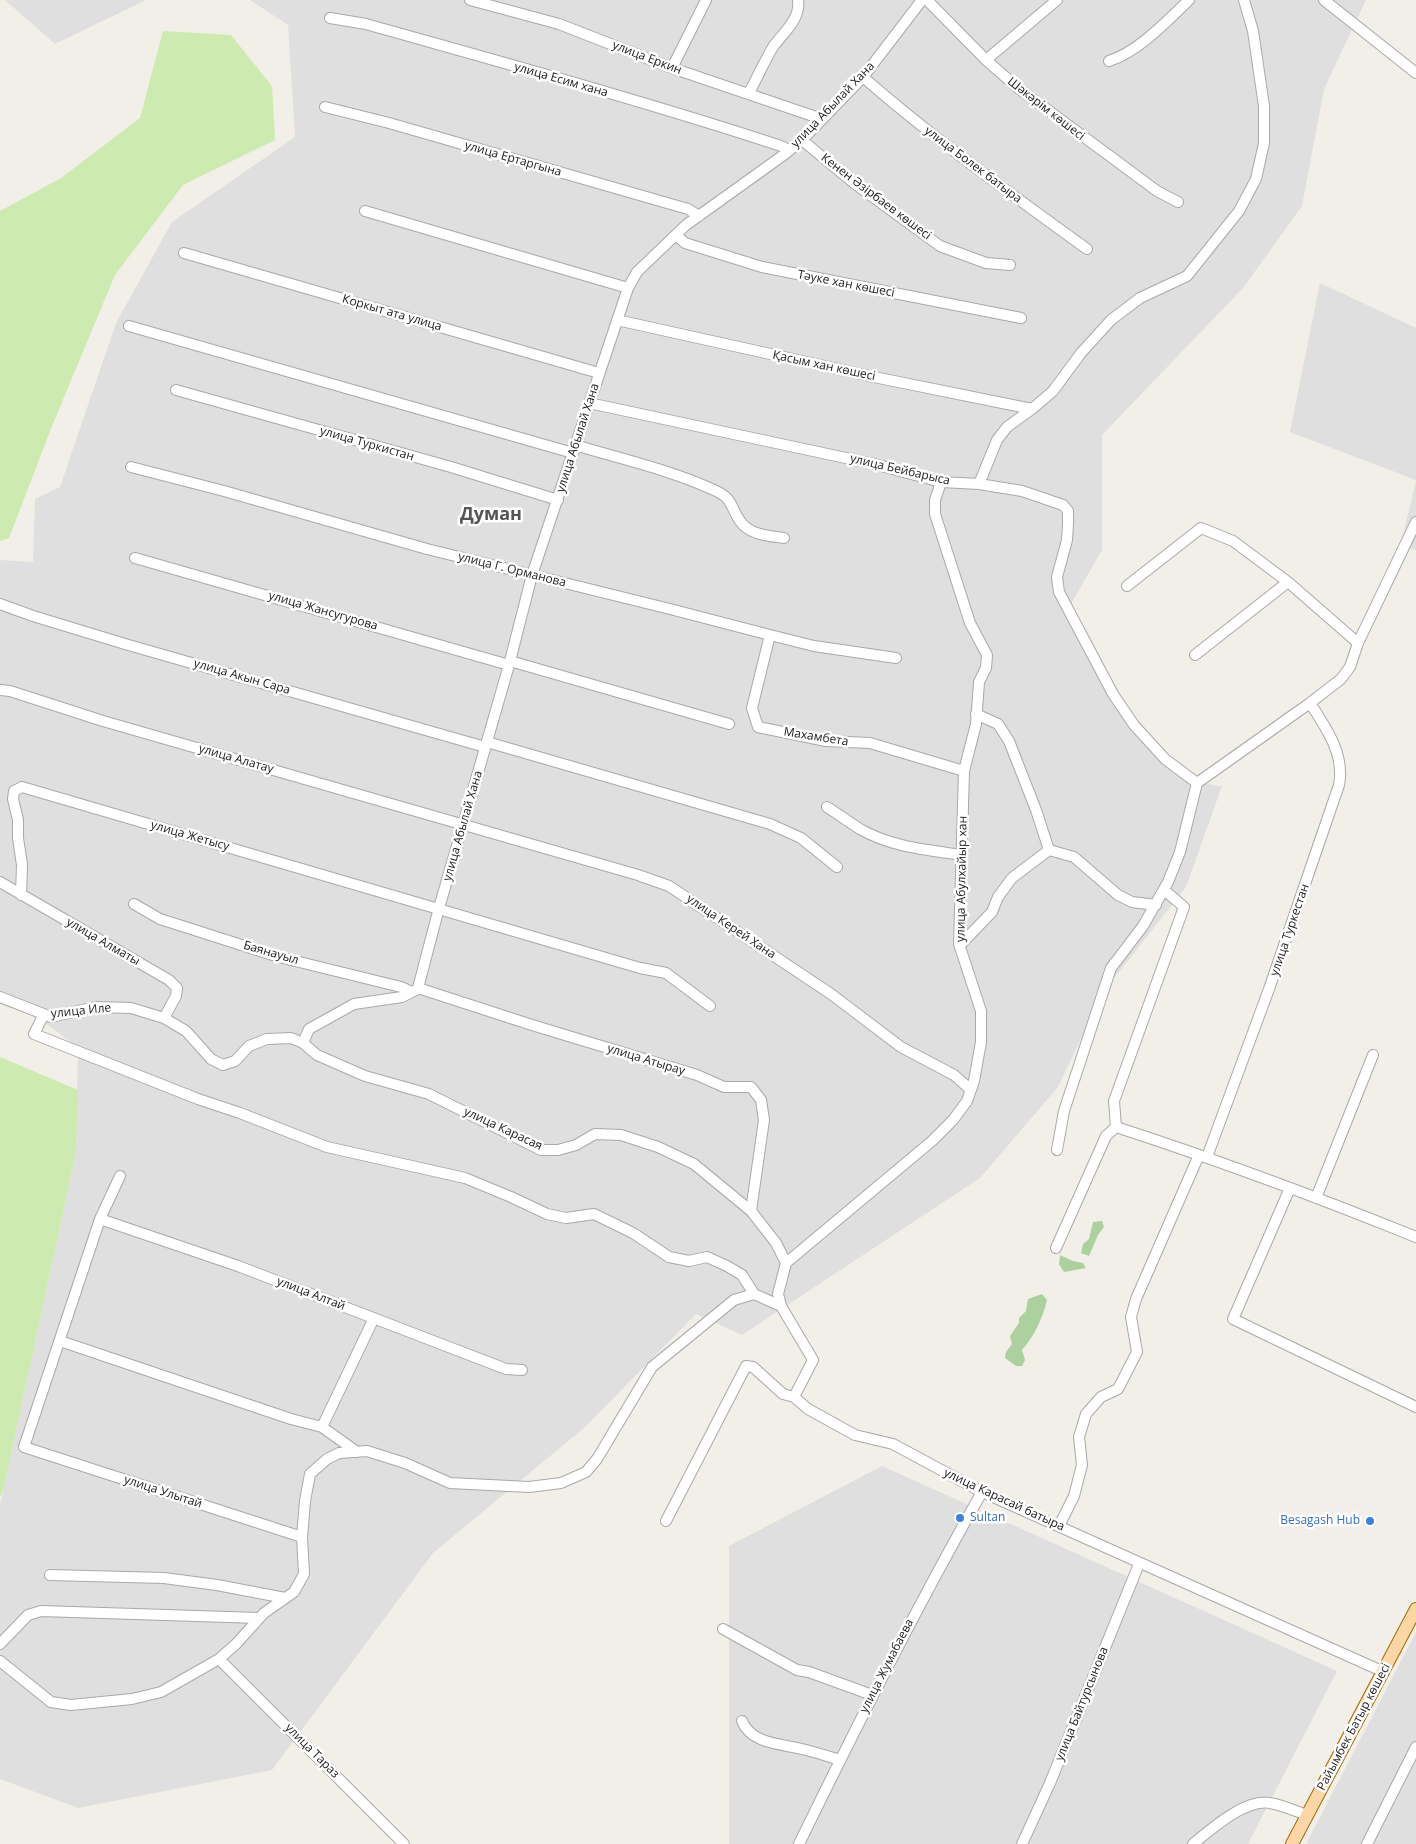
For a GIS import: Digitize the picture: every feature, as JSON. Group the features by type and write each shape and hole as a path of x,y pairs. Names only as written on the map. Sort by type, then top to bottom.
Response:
{"main road":[{"name":"Райымбек Батыр көшесі","path":"1292,1844 1416,1609"}],"street":[{"name":"улица Еркин","path":"470,0 559,24 672,68 822,119"},
{"path":"672,68 706,0"},
{"path":"749,93 773,48 794,20 799,8 798,0"},
{"name":"улица Абылай Хана","path":"415,990 510,663 532,576 628,288 637,272 676,235 802,140 862,77 922,0"},
{"name":"Шәкәрім көшесі","path":"927,0 986,60 1018,88 1088,141 1157,190 1178,202"},
{"path":"986,60 1056,0"},
{"path":"1109,61 1119,58 1145,39 1189,0"},
{"path":"979,484 997,440 1007,427 1053,391 1081,353 1111,320 1140,298 1187,276 1239,210 1256,180 1264,143 1264,106 1253,31 1244,0"},
{"path":"1324,0 1416,73"},
{"name":"улица Есим хана","path":"330,18 366,24 618,96 713,124 789,150"},
{"name":"улица Болек батыра","path":"862,77 948,147 1087,249"},
{"name":"улица Ертаргына","path":"325,107 603,184 688,210 699,216"},
{"name":"Кенен Әзірбаев көшесі","path":"802,140 855,184 940,246 986,263 1010,265"},
{"path":"365,211 628,288"},
{"name":"Тәуке хан көшесі","path":"676,235 684,243 762,267 1021,318"},
{"name":"Коркыт ата улица","path":"184,254 599,374"},
{"name":"Қасым хан көшесі","path":"617,320 864,375 1032,409"},
{"path":"129,326 688,480 715,490 728,498 740,522 756,534 784,538"},
{"name":"улица Туркистан","path":"176,390 442,465 558,500"},
{"name":"улица Бейбарыса","path":"590,403 874,464 941,482 979,484 1022,491 1063,505 1068,511 1067,540 1057,577 1059,592 1114,694 1134,725 1165,759 1198,784"},
{"name":"улица Г. Орманова","path":"131,467 532,576 814,646 896,658"},
{"name":"улица Абулхайыр хан","path":"786,1263 932,1142 953,1120 967,1101 971,1090 980,1042 981,1011 959,944 964,771 976,724 979,682 986,668 987,655 970,623 935,514 935,500 941,482"},
{"path":"1057,1150 1064,1111 1110,968 1144,926 1164,890 1180,852 1198,784 1341,679 1350,667 1358,643 1416,522"},
{"path":"1127,586 1201,528 1233,541 1288,582 1358,643"},
{"name":"улица Жансугурова","path":"135,558 729,724"},
{"path":"1195,655 1288,582"},
{"name":"улица Акын Сара","path":"0,604 126,644 770,824 801,838 837,867"},
{"name":"Махамбета","path":"770,635 752,708 758,727 826,741 870,744 964,771"},
{"name":"улица Алатау","path":"5,691 463,824"},
{"name":"улица Туркестан","path":"1059,1526 1074,1496 1082,1465 1079,1436 1086,1414 1101,1397 1118,1389 1137,1352 1131,1317 1136,1299 1203,1156 1269,989 1339,785 1342,772 1340,762 1330,736 1310,703"},
{"path":"976,714 998,724 1009,741 1036,810 1049,850"},
{"name":"улица Жетысу","path":"21,895 22,865 18,838 18,820 13,799 14,791 22,787 439,908"},
{"path":"827,807 861,830 886,840 912,848 962,855"},
{"name":"улица Керей Хана","path":"463,824 668,886 831,994 901,1047 954,1075 971,1090"},
{"path":"1049,850 1074,857 1118,895 1132,902 1156,905"},
{"path":"959,944 992,912 998,897 1012,878 1049,850"},
{"name":"улица Алматы","path":"0,882 169,980 177,988 176,996 164,1018"},
{"path":"1116,1127 1114,1101 1184,907 1164,890"},
{"name":"Баянауыл","path":"134,904 160,918 279,957 415,990"},
{"path":"439,908 608,958 666,973 710,1006"},
{"path":"303,1043 309,1029 354,1004 402,997 415,990"},
{"name":"улица Атырау","path":"415,990 697,1075 724,1087 751,1087 761,1100 764,1120 751,1211"},
{"name":"улица Иле","path":"0,998 50,1017 96,1007 131,1008 164,1018 186,1031 211,1059 224,1065 234,1061 249,1046 267,1039 291,1038 303,1043"},
{"path":"44,1014 34,1034 198,1099 327,1147 465,1178 511,1196 546,1214 566,1218 594,1214 633,1233 669,1257 689,1261 707,1257 727,1266 742,1275 754,1294 781,1306"},
{"name":"улица Карасая","path":"303,1043 317,1055 365,1076 429,1094 541,1150 558,1150 576,1145 595,1134 621,1135 658,1147 694,1164 751,1211"},
{"path":"1316,1198 1373,1055"},
{"path":"1116,1127 1203,1156 1416,1237"},
{"path":"1056,1248 1106,1136 1116,1127"},
{"path":"120,1176 100,1219 60,1341 322,1428 357,1452"},
{"path":"1290,1188 1233,1319 1416,1407"},
{"path":"751,1211 776,1243 786,1263 778,1294 781,1306 813,1360 794,1397"},
{"name":"улица Алтай","path":"100,1219 238,1266 506,1369 522,1370"},
{"path":"0,1661 51,1702 71,1705 132,1699 161,1692 218,1659 236,1644 264,1613 294,1592 304,1574 302,1537 305,1501 310,1474 327,1460 339,1453 368,1451 405,1463 450,1483 529,1487 561,1483 586,1472 597,1459 652,1367 734,1300 754,1294"},
{"path":"322,1428 374,1318"},
{"name":"улица Улытай","path":"60,1341 24,1447 302,1537"},
{"name":"улица Карасай батыра","path":"666,1521 746,1366 753,1367 783,1394 794,1397 808,1409 855,1435 893,1444 982,1492 1139,1564 1384,1672"},
{"name":"улица Жумабаева","path":"799,1844 872,1694 982,1492"},
{"name":"улица Байтурсынова","path":"1022,1844 1050,1783 1139,1564"},
{"path":"50,1575 164,1578 217,1585 285,1598"},
{"path":"0,1644 28,1615 41,1611 259,1618"},
{"path":"723,1629 797,1670 809,1672 872,1694"},
{"name":"улица Тараз","path":"218,1659 404,1844"},
{"path":"742,1721 745,1729 755,1736 778,1745 802,1749 840,1760"},
{"path":"1367,1844 1416,1747"},
{"path":"1193,1844 1216,1824 1255,1803 1269,1802 1307,1815"}],"shaded area":[{"path":"5,0 146,0 55,44"},
{"name":"Думан","path":"250,0 1366,0 1324,89 1302,206 1243,288 1102,435 1102,550 1068,609 1134,725 1197,783 1222,786 1186,887 1104,991 1058,1087 980,1178 742,1335 696,1314 584,1428 433,1553 272,1770 78,1808 0,1779 0,1505 76,1152 78,1047 35,1016 0,1002 0,560 33,562 35,499 60,487 116,323 172,222 295,137 288,25"},
{"path":"1320,283 1416,328 1416,480 1290,432"},
{"path":"1416,481 1416,550 1400,547"},
{"path":"882,1466 1337,1671 1248,1844 729,1844 729,1546"},
{"path":"1416,1632 1416,1844 1306,1844"}],"green space":[{"path":"163,31 231,35 272,86 275,140 183,185 115,275 52,426 9,538 0,541 0,211 61,178 140,118"},
{"path":"0,1057 78,1090 76,1152 3,1491 0,1497"},
{"path":"1102,1221 1104,1227 1098,1235 1089,1256 1081,1253 1083,1244 1089,1239 1093,1222"},
{"path":"1060,1255 1083,1263 1086,1268 1064,1272 1059,1264"},
{"path":"1042,1294 1047,1300 1043,1313 1038,1326 1022,1350 1025,1360 1022,1366 1016,1366 1005,1358 1006,1352 1012,1344 1010,1336 1019,1323 1019,1318 1026,1311 1028,1299"}],"place":[{"name":"Sultan","path":"960,1518"},
{"name":"Besagash Hub","path":"1370,1521"}],"district":[{"name":"Думан","path":"491,515"}]}
